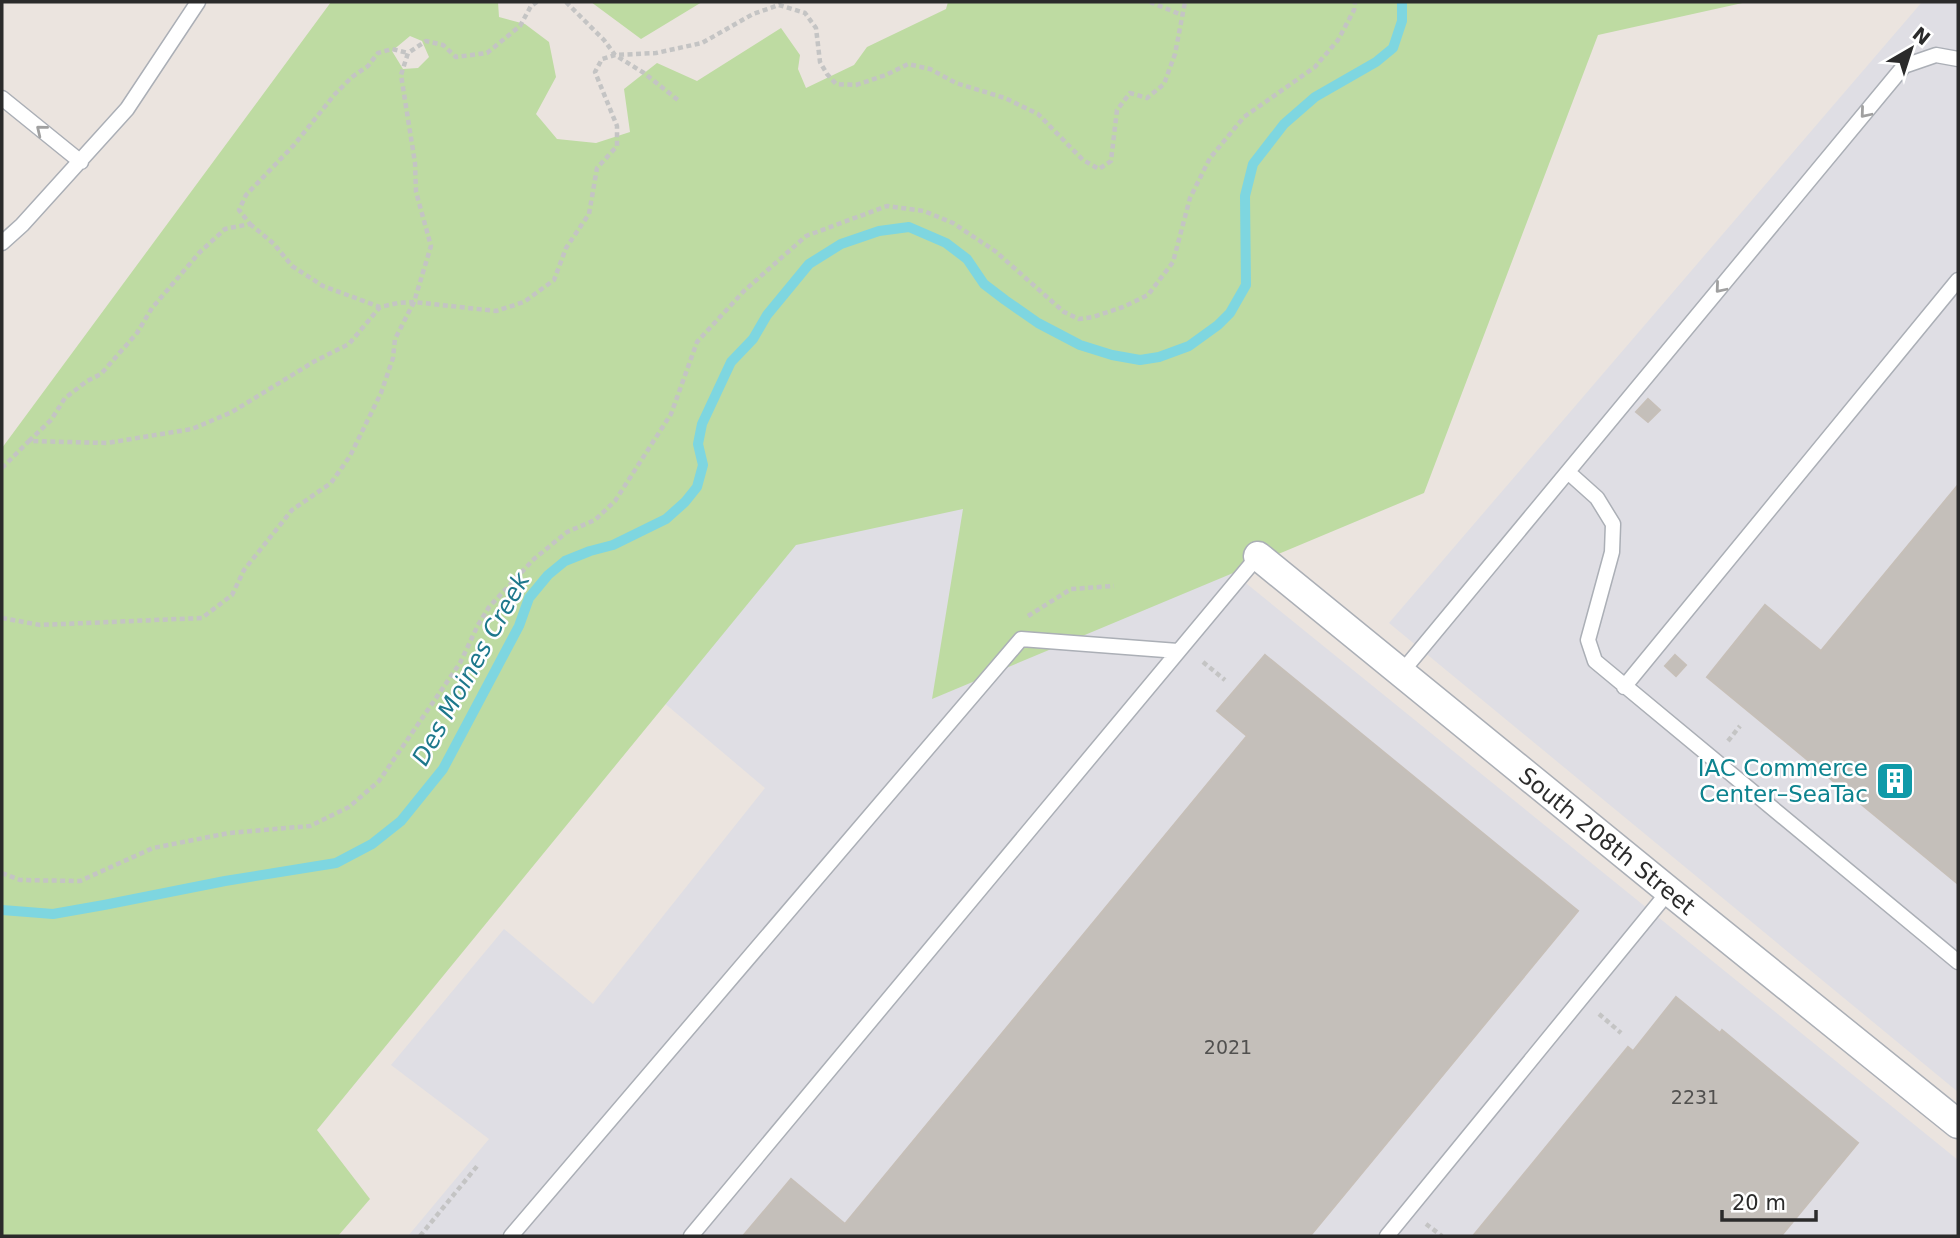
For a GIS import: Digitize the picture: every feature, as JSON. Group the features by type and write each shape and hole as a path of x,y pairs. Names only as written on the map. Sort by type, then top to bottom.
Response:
{"street":[{"name":"South 208th Street","path":"1258,556 1958,1124"}],"lane":[{"path":"2,243 81,162 127,109 198,2"},
{"path":"1401,673 1904,66 1936,55 1958,59"},
{"path":"2,98 81,162"},
{"path":"1624,687 1958,280"},
{"path":"1568,472 1597,498 1613,524 1612,552 1588,640 1595,661 1958,962"},
{"path":"691,1236 1258,556"},
{"path":"511,1236 1021,639 1178,651"},
{"path":"1387,1236 1669,891"}],"path":[{"path":"2,618 40,625 202,618 232,595 244,570 292,510 331,483 350,456 381,393 393,358 395,339 414,302 432,246 416,191 415,163 404,102 401,75 408,53 426,41 443,45 456,57 487,52 520,26 531,6 537,2"},
{"path":"566,2 604,40 615,55 644,73 678,100"},
{"path":"1150,2 1182,15"},
{"path":"408,53 392,49 378,53 368,66 352,77 294,145 246,195 239,210 292,265 323,286 380,307 414,302 496,311 524,302 554,280 566,248 589,214 597,168 617,146 617,126 595,72 602,59 615,55 656,54 702,43 779,3 805,13 816,27 820,62 836,84 856,85 908,64 930,69 956,83 1005,98 1038,114 1083,160 1099,169 1111,161 1116,110 1130,93 1147,98 1164,84 1175,54 1185,2"},
{"path":"2,873 20,880 80,881 153,848 229,833 310,826 349,807 379,781 460,663 489,607 542,552 567,532 595,520 615,500 671,414 697,342 744,291 806,236 887,206 924,211 953,223 995,251 1064,312 1079,318 1093,317 1123,307 1148,295 1173,262 1190,198 1210,158 1244,117 1315,67 1338,40 1354,10 1355,2"},
{"path":"2,468 51,420 65,398 101,374 137,333 152,309 200,252 225,229 250,224"},
{"path":"29,441 107,443 192,429 232,412 349,344 380,307"},
{"path":"1026,617 1071,590 1114,586"},
{"path":"1203,662 1224,680"},
{"path":"1724,746 1740,726"},
{"path":"1599,1014 1621,1033"},
{"path":"420,1236 478,1165"},
{"path":"1426,1224 1442,1236"}],"shaded area":[{"path":"1922,2 1958,2 1958,1092 1389,623"},
{"path":"879,286 1958,1160 1958,1236 408,1236 489,1139 391,1065 504,929 593,1004 765,788 580,632"}],"green space":[{"path":"331,2 498,2 499,17 525,24 549,42 556,77 536,114 557,139 596,143 630,132 624,89 657,63 697,81 781,28 800,55 798,69 806,88 854,65 867,47 946,9 948,2 1747,2 1598,35 1424,493 932,699 963,509 796,545 317,1130 370,1199 338,1236 2,1236 2,448","holes":["410,36 422,41 429,57 418,68 403,69 392,51"]},
{"path":"591,2 702,2 641,39"}],"building":[{"path":"1648,399 1660,410 1648,422 1636,412"},
{"name":"IAC Commerce Center–SeaTac","path":"1958,485 1958,884 1707,677 1765,605 1821,651"},
{"path":"1265,655 1578,911 1310,1236 743,1236 791,1179 845,1224 1247,736 1217,711"},
{"path":"1675,655 1686,665 1676,676 1665,666"},
{"path":"1676,997 1720,1033 1722,1030 1858,1143 1781,1236 1473,1236 1628,1047 1633,1051"}],"waterway":[{"name":"Des Moines Creek","path":"2,910 53,914 336,863 372,844 401,821 443,769 519,626 529,598 548,575 565,561 613,545 666,519 685,502 697,487 703,465 698,444 702,424 731,362 753,339 767,315 809,264 841,244 879,231 909,227 946,243 967,259 984,284 1005,300 1038,323 1080,345 1140,360 1159,357 1189,346 1230,313 1246,285 1245,196 1253,164 1284,124 1315,97 1376,62 1393,48 1402,21 1402,2"}],"place":[{"name":"IAC Commerce Center–SeaTac","path":"1895,781"}]}
